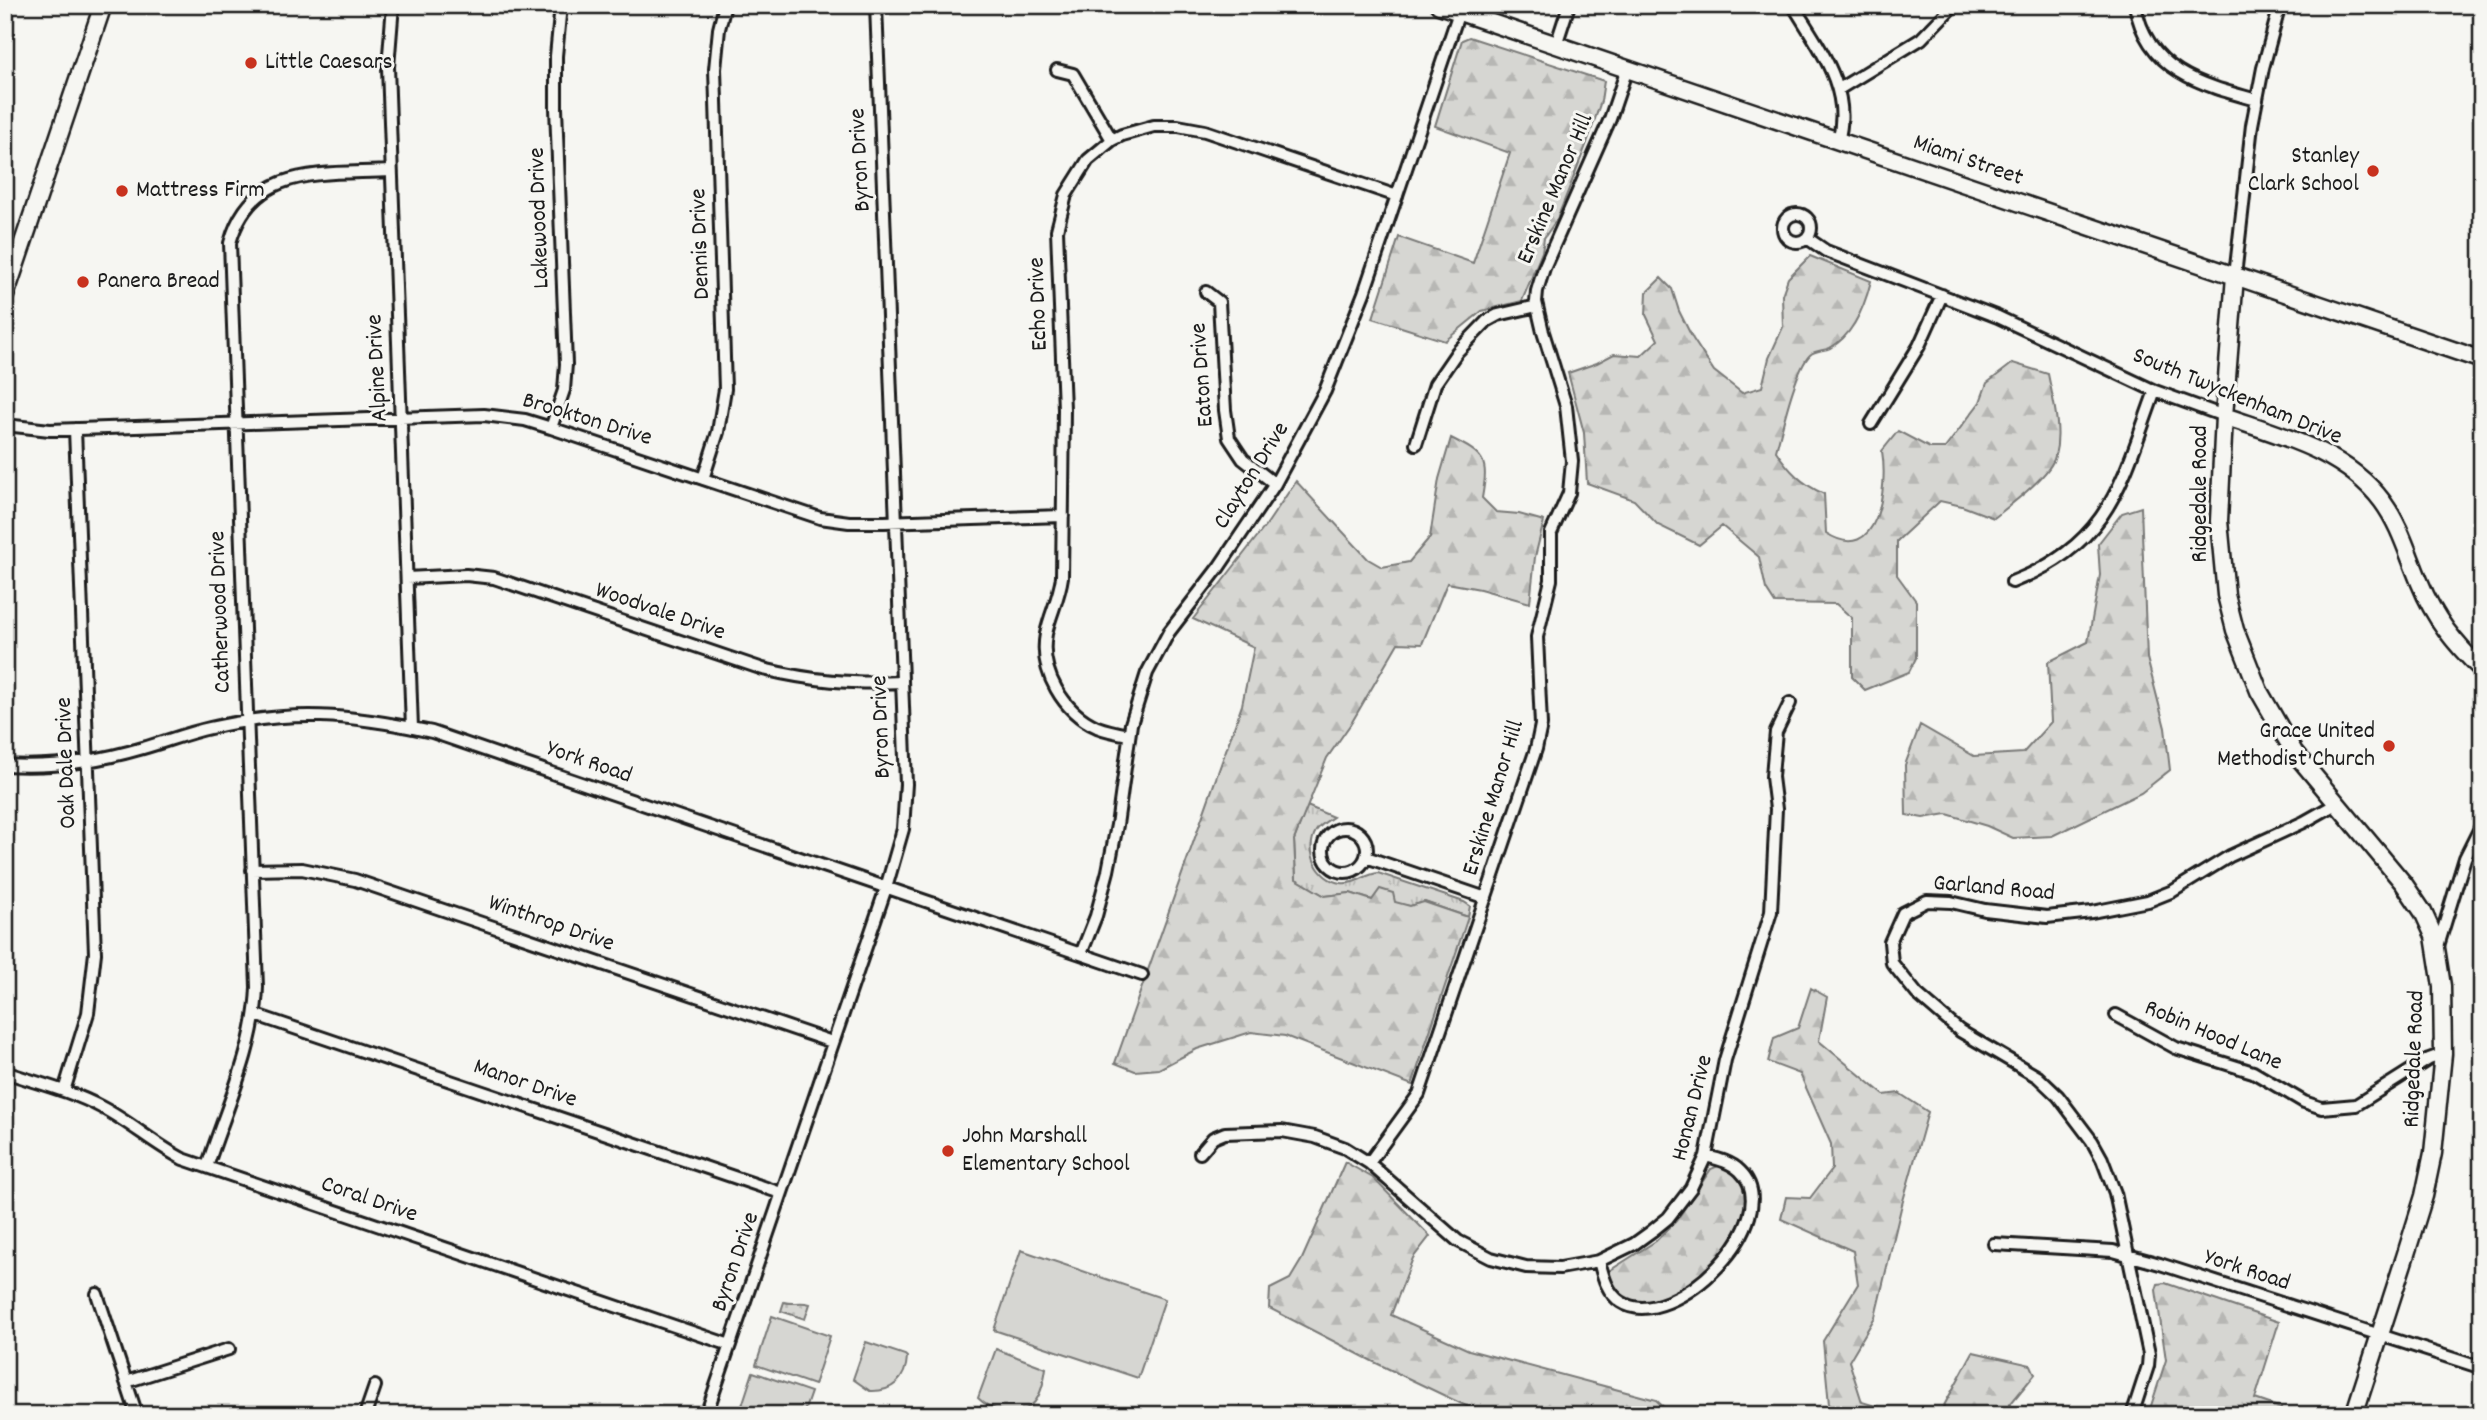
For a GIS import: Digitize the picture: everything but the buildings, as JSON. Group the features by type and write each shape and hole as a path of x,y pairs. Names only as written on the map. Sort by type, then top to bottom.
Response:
{"street":[{"path":"5,296 103,5"},
{"name":"Alpine Drive","path":"393,5 388,67 412,728"},
{"name":"Lakewood Drive","path":"551,428 564,390 566,364 556,108 556,56 561,5"},
{"name":"Dennis Drive","path":"704,479 718,432 725,389 715,77 719,29 725,5"},
{"name":"Byron Drive","path":"706,1415 886,888 903,829 906,804 877,5"},
{"name":"Miami Street","path":"1439,5 2482,360"},
{"path":"1556,45 1569,5"},
{"path":"1793,5 1828,64 1839,89 1843,115 1838,141"},
{"path":"1839,89 1921,39 1954,5"},
{"path":"2135,5 2146,36 2166,63 2189,79 2256,100"},
{"name":"Ridgedale Road","path":"2280,5 2256,100 2235,276 2219,521 2226,595 2235,630 2259,691 2281,733 2306,768 2404,884 2423,912 2437,949 2443,1007 2443,1054 2437,1129 2426,1185 2354,1415"},
{"name":"Clayton Drive","path":"1082,954 1096,916 1108,870 1129,735 1140,692 1163,642 1253,519 1320,401 1345,344 1459,12"},
{"name":"Erskine Manor Hill","path":"1369,1163 1419,1094 1536,750 1541,725 1537,637 1551,580 1551,533 1569,494 1572,477 1566,406 1537,306 1537,291 1544,268 1610,119 1628,69"},
{"path":"1058,70 1073,74 1112,140"},
{"name":"Echo Drive","path":"1129,735 1096,726 1066,704 1050,675 1045,648 1046,636 1060,593 1063,376 1058,230 1061,210 1071,184 1088,160 1112,140 1154,127 1191,127 1397,196"},
{"name":"Catherwood Drive","path":"206,1167 256,1015 230,257 234,230 243,211 263,190 284,180 307,175 391,171"},
{"name":"South Twyckenham Drive","path":"1807,238 1826,251 2041,336 2155,391 2310,446 2349,468 2382,500 2402,536 2421,585 2440,623 2482,670"},
{"name":"Eaton Drive","path":"1206,292 1219,302 1224,410 1229,438 1243,459 1275,484"},
{"path":"1871,424 1919,346 1942,295"},
{"path":"1416,444 1435,384 1457,352 1487,321 1497,315 1537,306"},
{"path":"2012,582 2041,571 2062,557 2098,523 2123,479 2155,391"},
{"name":"Brookton Drive","path":"5,425 30,429 75,429 484,415 525,420 820,518 849,522 896,522 1063,516"},
{"name":"Oak Dale Drive","path":"64,1091 88,1013 94,973 89,760 75,429"},
{"name":"Woodvale Drive","path":"407,578 466,575 494,578 763,669 795,677 858,684 901,682"},
{"name":"Honan Drive","path":"1200,1153 1213,1138 1225,1133 1282,1131 1315,1137 1345,1148 1369,1163 1449,1235 1491,1258 1526,1267 1560,1268 1599,1261 1634,1244 1668,1218 1691,1188 1706,1156 1725,1060 1771,912 1776,809 1773,764 1776,732 1790,703"},
{"name":"York Road","path":"5,765 89,760 122,754 207,728 280,716 334,715 412,728 484,750 1142,975"},
{"name":"Garland Road","path":"2132,1415 2149,1354 2115,1193 2102,1159 2081,1124 2038,1077 1960,1031 1906,983 1892,963 1890,942 1899,921 1911,908 1927,901 1951,902 1985,910 2047,917 2092,912 2148,901 2173,891 2230,856 2336,804"},
{"path":"2437,949 2465,858 2482,824"},
{"path":"1349,829 1362,837 1366,845 1366,858 1355,870 1339,871 1332,867 1324,856 1325,841 1334,831 1349,829"},
{"path":"1366,858 1486,898"},
{"name":"Winthrop Drive","path":"253,870 302,869 355,880 832,1041"},
{"name":"Manor Drive","path":"256,1015 781,1193"},
{"name":"Robin Hood Lane","path":"2116,1016 2176,1048 2253,1072 2304,1102 2322,1108 2356,1105 2430,1059 2443,1054"},
{"name":"Coral Drive","path":"5,1072 64,1091 114,1114 159,1147 183,1159 730,1345"},
{"path":"1599,1261 1609,1291 1619,1301 1638,1308 1651,1308 1676,1298 1718,1266 1748,1222 1752,1192 1740,1170 1731,1164 1706,1156"},
{"name":"York Road","path":"1994,1244 2113,1251 2129,1255 2482,1368"},
{"path":"97,1294 137,1415"},
{"path":"126,1382 229,1349"},
{"path":"365,1415 375,1386"}],"green space":[{"path":"1469,37 1604,81 1601,101 1587,143 1557,219 1544,238 1542,252 1522,301 1482,311 1445,341 1373,318 1399,237 1473,263 1510,153 1435,126 1462,40"},
{"path":"1810,256 1871,281 1862,309 1846,335 1830,348 1812,353 1804,363 1790,400 1776,451 1797,476 1824,494 1826,533 1844,541 1858,539 1869,531 1881,501 1882,451 1898,431 1930,448 1945,448 1980,402 1987,383 2013,363 2048,374 2056,415 2058,436 2052,464 2038,481 1994,518 1940,501 1897,541 1897,575 1916,601 1916,658 1909,672 1865,690 1852,677 1852,618 1836,604 1775,603 1766,589 1759,557 1722,526 1699,545 1658,525 1634,500 1587,483 1584,433 1568,373 1614,354 1641,356 1658,340 1646,315 1647,292 1661,278 1672,289 1693,339 1714,371 1742,393 1762,387 1769,358 1783,327 1782,295 1788,278"},
{"path":"1451,438 1471,449 1482,460 1485,475 1482,498 1496,512 1519,514 1544,521 1535,557 1530,603 1447,583 1422,644 1398,643 1352,722 1327,758 1294,840 1296,879 1325,896 1350,893 1372,900 1380,889 1393,893 1395,902 1410,906 1424,902 1468,917 1412,1085 1285,1036 1251,1032 1197,1049 1159,1069 1135,1071 1115,1063 1242,705 1254,647 1193,619 1267,524 1296,481 1368,559 1382,567 1409,562 1430,537 1439,479"},
{"path":"2141,507 2147,658 2165,728 2170,770 2141,793 2052,836 2013,838 1987,826 1947,814 1923,818 1906,815 1905,765 1920,725 1974,756 2023,753 2051,722 2048,662 2088,642 2100,575 2098,544 2122,513"},
{"path":"1307,806 1333,817 1316,831 1312,847 1315,863 1320,871 1333,881 1346,883 1378,873 1464,902 1470,906 1468,917 1425,902 1410,906 1372,900 1350,893 1325,896 1296,879 1294,840"},
{"path":"1811,988 1827,997 1819,1041 1884,1095 1899,1093 1928,1112 1901,1208 1875,1317 1849,1361 1862,1402 1905,1415 1830,1415 1823,1341 1858,1284 1853,1251 1781,1219 1786,1197 1810,1198 1832,1169 1831,1144 1800,1074 1768,1062 1774,1038 1798,1028"},
{"path":"1345,1162 1373,1178 1430,1236 1413,1258 1391,1315 1469,1350 1656,1400 1672,1415 1485,1415 1269,1308 1270,1289 1290,1279 1302,1259"},
{"path":"1718,1166 1740,1178 1746,1197 1740,1222 1724,1248 1702,1272 1677,1291 1651,1301 1625,1298 1609,1280 1609,1271 1656,1241 1676,1221 1711,1169"},
{"path":"1021,1250 1165,1299 1138,1378 994,1330"},
{"path":"2165,1283 2279,1322 2255,1399 2281,1408 2279,1415 2148,1415 2166,1360 2156,1290 2158,1284"},
{"path":"784,1302 810,1304 805,1319 781,1311"},
{"path":"772,1316 830,1336 814,1385 756,1365"},
{"path":"866,1342 907,1357 901,1378 891,1387 870,1391 853,1379"},
{"path":"996,1349 1046,1368 1039,1395 1022,1411 1002,1411 978,1398"},
{"path":"1973,1352 2031,1365 2035,1374 2007,1408 2005,1415 1905,1415 1941,1411"},
{"path":"753,1372 811,1392 803,1415 739,1415"}],"place":[{"name":"Little Caesars","path":"251,63"},
{"name":"Stanley Clark School","path":"2373,171"},
{"name":"Mattress Firm","path":"122,191"},
{"name":"Panera Bread","path":"83,282"},
{"name":"Grace United Methodist Church","path":"2389,746"},
{"name":"John Marshall Elementary School","path":"948,1151"}]}
